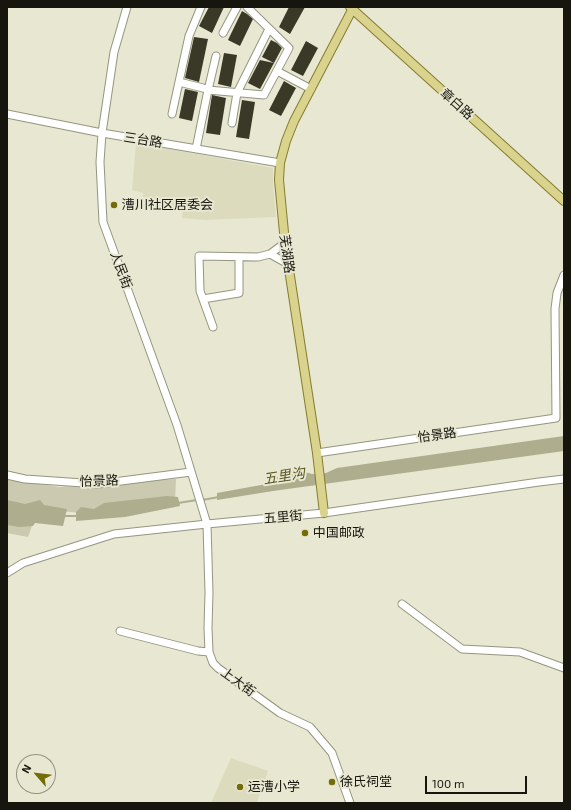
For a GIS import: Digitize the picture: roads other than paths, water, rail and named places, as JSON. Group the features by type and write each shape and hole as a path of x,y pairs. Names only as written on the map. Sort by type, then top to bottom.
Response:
{"main road":[{"name":"芜湖路","path":"324,513 317,452 285,243 279,180 280,162 286,141 351,8"},
{"name":"章白路","path":"351,8 564,201"}],"street":[{"name":"人民街","path":"127,7 114,52 102,133 100,162 104,222 177,425 207,524"},
{"path":"172,114 189,36 201,7"},
{"path":"224,33 237,7"},
{"path":"179,82 208,90 264,95 288,48 246,7"},
{"path":"232,123 237,93 269,29"},
{"path":"196,148 216,56"},
{"path":"277,71 311,89"},
{"name":"三台路","path":"7,114 102,133 280,162"},
{"path":"213,327 200,291 199,256 258,257 270,254 285,243"},
{"path":"270,254 288,264"},
{"path":"202,299 239,293 239,257"},
{"name":"怡景路","path":"317,452 556,418 555,309 557,293 564,275"},
{"name":"怡景路","path":"7,475 25,479 98,484 191,472"},
{"name":"五里街","path":"7,573 23,563 114,534 324,513 564,479"},
{"name":"上大街","path":"207,524 209,652 213,663 280,713 310,727 332,754 350,803"},
{"path":"402,604 462,649 520,652 564,668"},
{"path":"120,631 198,651 209,652"}],"water":[{"path":"564,436 564,451 217,500 217,493 272,483 272,478 305,472 312,474 326,473 337,468"},
{"path":"167,496 178,497 180,506 125,517 76,521 76,512 81,507 94,509 104,503"},
{"path":"7,500 25,504 40,500 44,505 67,509 63,526 35,523 33,526 19,527 7,525"}],"waterway":[{"name":"五里沟","path":"202,500 219,497"},
{"name":"五里沟","path":"178,503 197,500"},
{"name":"五里沟","path":"63,516 78,516"}],"place":[{"name":"漕川社区居委会","path":"114,205"},
{"name":"中国邮政","path":"305,533"},
{"name":"徐氏祠堂","path":"332,782"},
{"name":"运漕小学","path":"240,787"}]}
